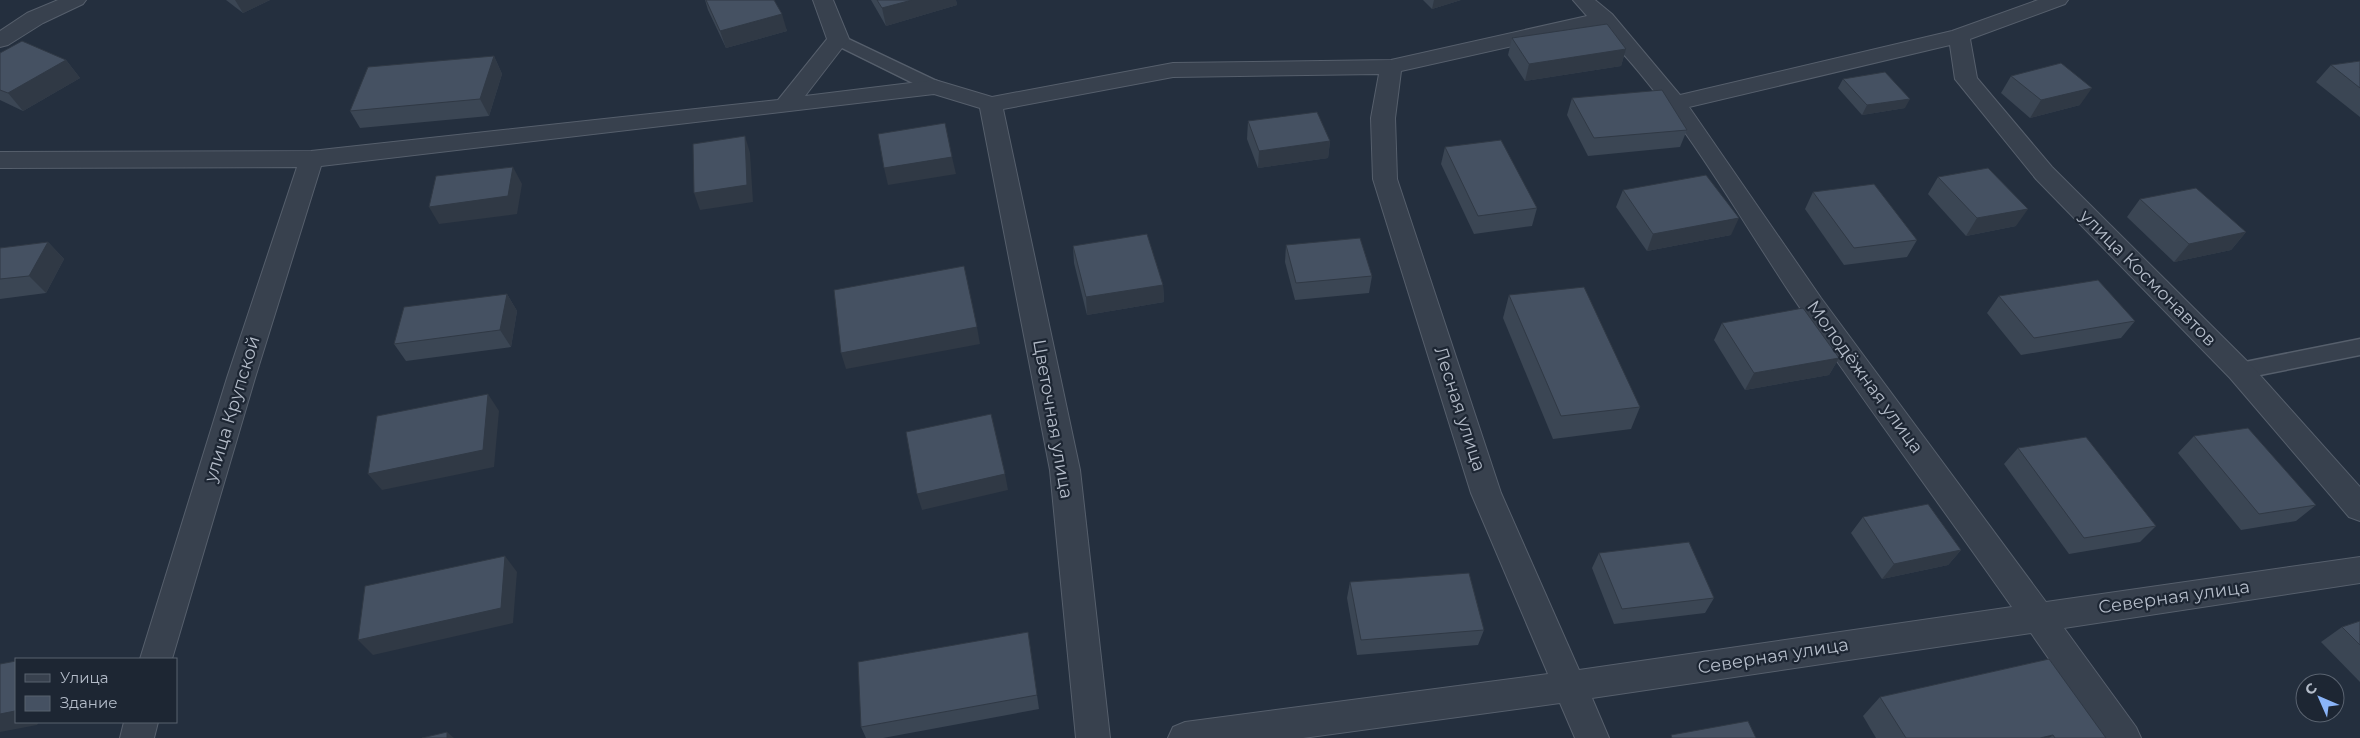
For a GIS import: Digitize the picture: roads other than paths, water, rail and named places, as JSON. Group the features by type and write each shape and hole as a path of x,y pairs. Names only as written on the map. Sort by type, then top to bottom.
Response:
{"street":[{"path":"0,40 35,18 76,0"},
{"path":"785,106 838,39 823,0"},
{"name":"Молодёжная улица","path":"1583,0 1604,19 1676,103 1812,304 2124,738"},
{"path":"1676,103 1959,36 2058,0"},
{"path":"0,160 311,159 785,106 935,87 990,104 1173,70 1391,67 1604,19"},
{"name":"улица Космонавтов","path":"1959,36 1966,79 2044,173 2240,371 2360,508"},
{"name":"Лесная улица","path":"1391,67 1383,118 1385,179 1486,493 1592,738"},
{"name":"Цветочная улица","path":"990,104 1065,470 1093,738"},
{"name":"улица Крупской","path":"156,658 238,388 311,159"},
{"name":"Северная улица","path":"1185,738 1571,686 2360,570"},
{"path":"138,738 141,723"}],"lane":[{"path":"838,39 935,87"},
{"path":"2240,371 2360,347"}]}
